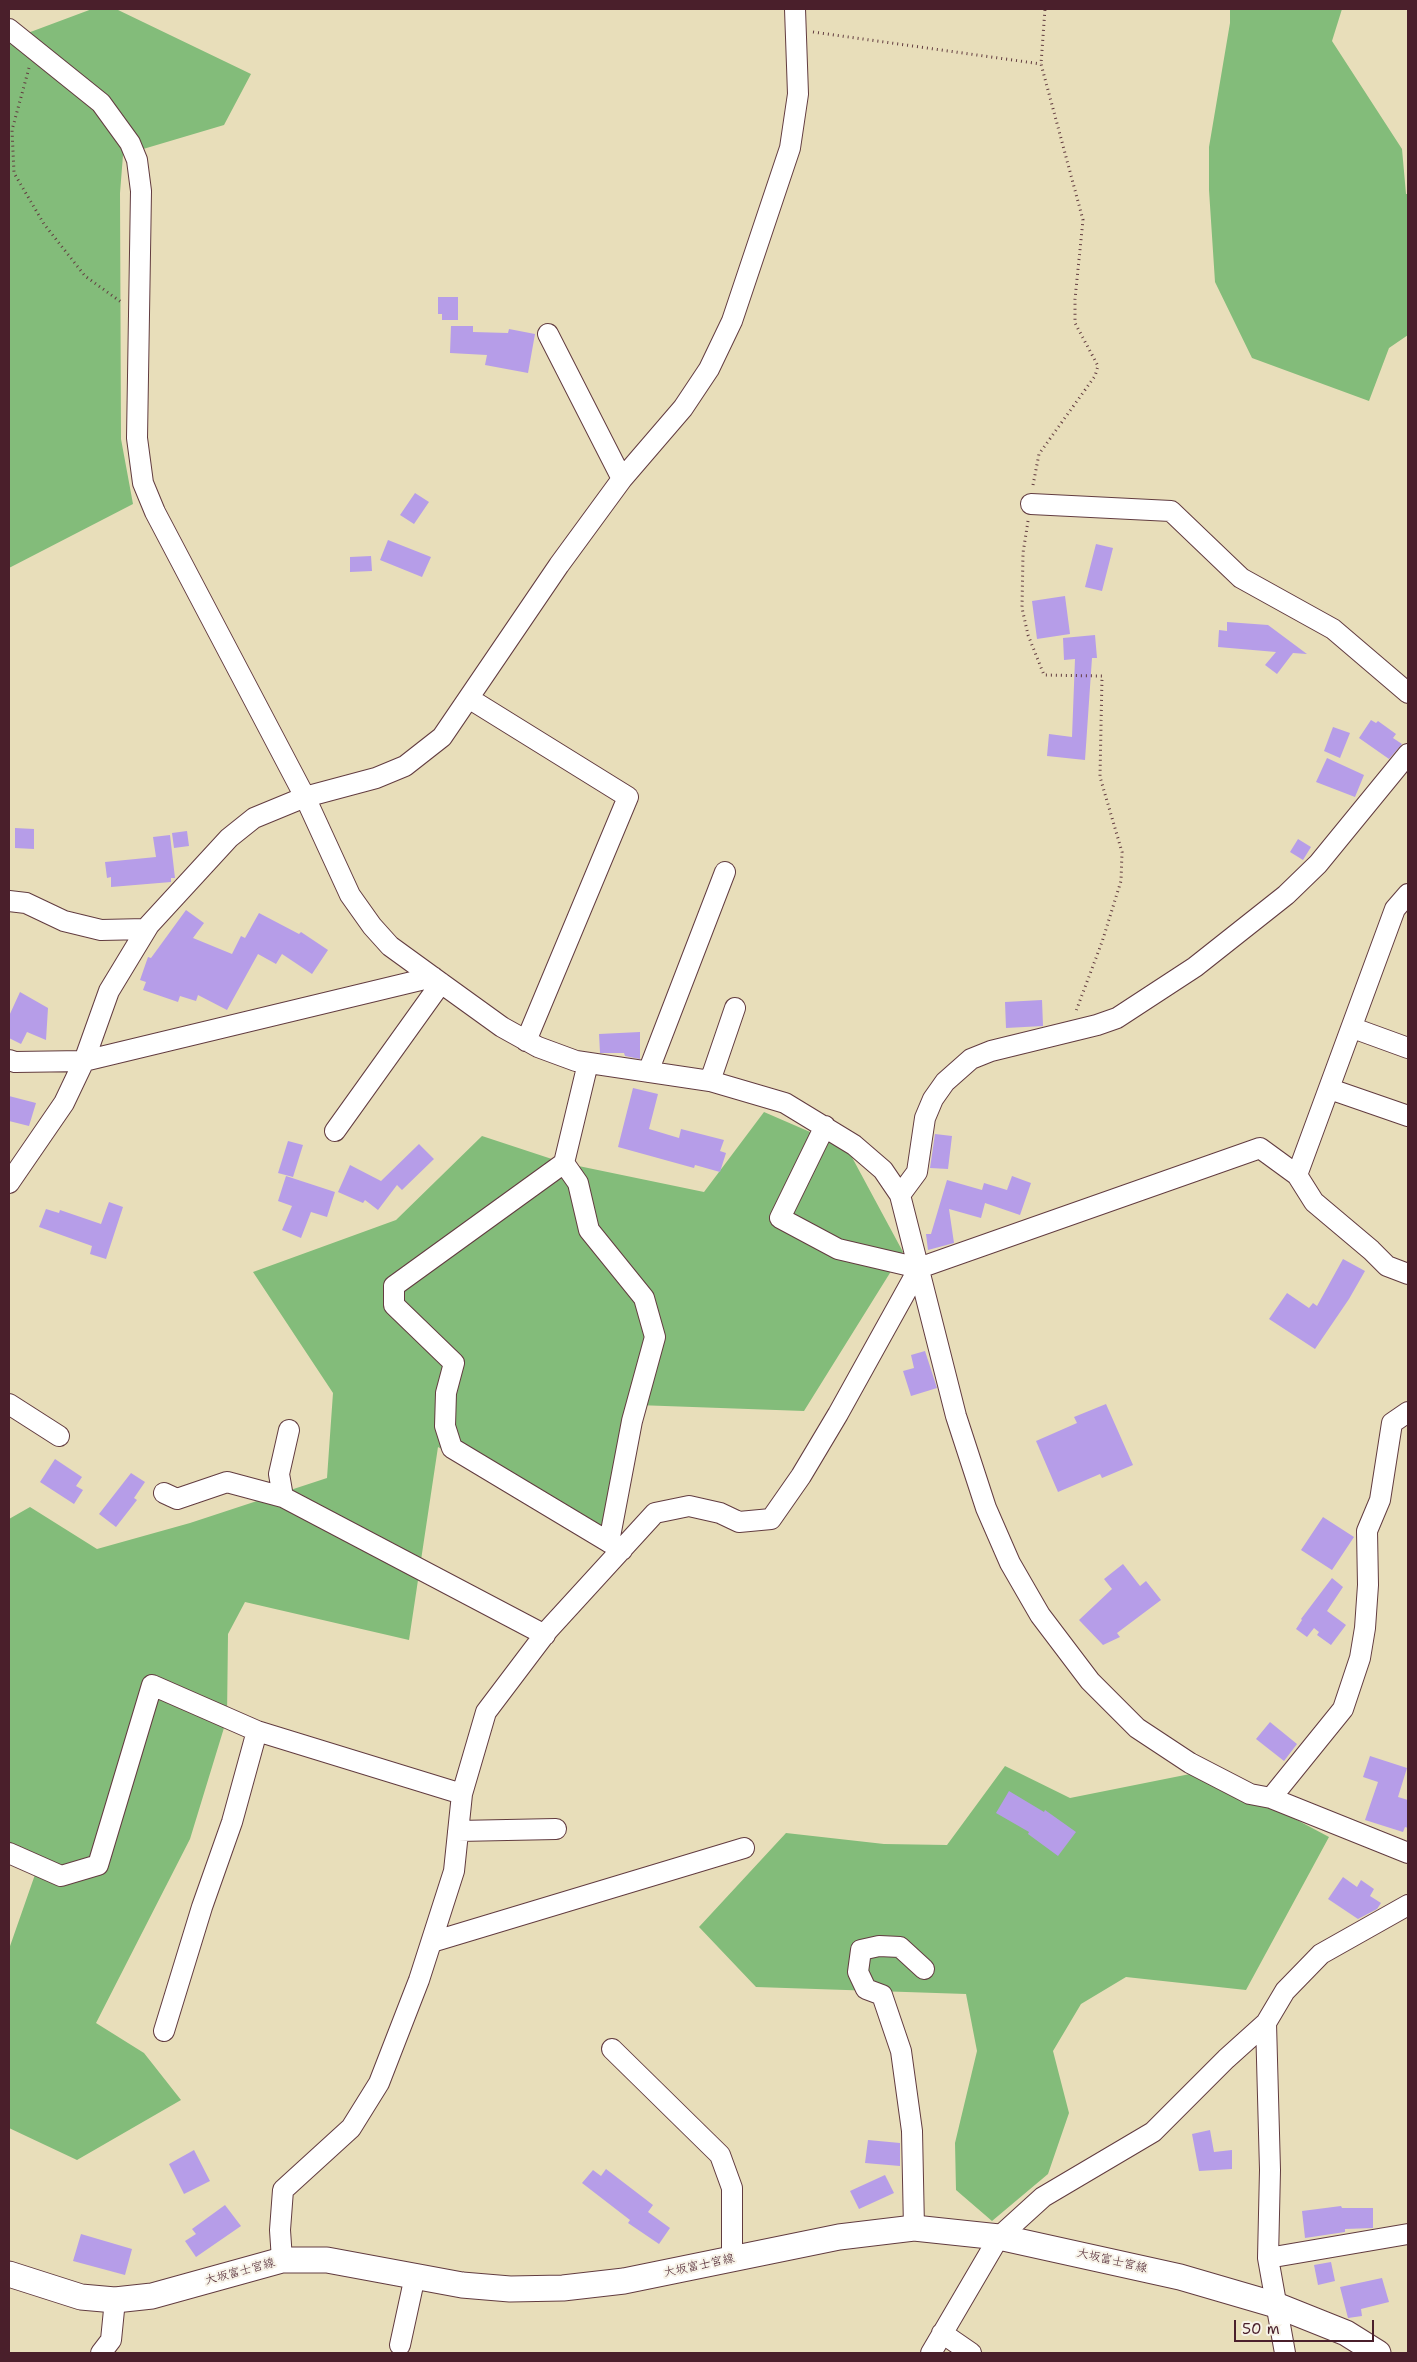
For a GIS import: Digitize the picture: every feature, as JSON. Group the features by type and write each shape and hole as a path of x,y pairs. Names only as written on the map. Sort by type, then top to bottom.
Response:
{"main road":[{"name":"大坂富士宮線","path":"9,2274 81,2297 115,2300 152,2296 282,2260 327,2260 462,2286 500,2289 563,2288 624,2281 840,2237 914,2228 999,2237 1180,2277 1276,2306 1346,2333 1378,2353"}],"street":[{"path":"9,1183 64,1103 84,1061 109,991 146,929 230,838 254,818 305,797 376,778 404,766 442,737 470,699 559,565 622,479 683,408 709,369 732,321 790,148 798,94 795,9"},
{"path":"9,29 34,52 101,103 130,143 137,160 141,191 138,452 143,483 155,512 305,797 350,895 390,946 502,1027 526,1041 576,1062 710,1081 785,1103 854,1145 883,1170 900,1195 956,1416 986,1508 1010,1564 1040,1615 1090,1681 1137,1728 1205,1771 1250,1794 1271,1798 1408,1853"},
{"path":"548,334 622,479"},
{"path":"1030,504 1171,511 1241,578 1333,629 1408,693"},
{"path":"470,699 628,796 526,1041"},
{"path":"900,1195 917,1172 925,1118 932,1099 945,1082 971,1059 991,1051 1069,1030 1097,1025 1117,1018 1195,967 1286,895 1318,864 1408,754"},
{"path":"648,1072 726,872"},
{"path":"1297,1175 1353,1028 1408,894"},
{"path":"9,901 26,903 64,920 101,930 146,929"},
{"path":"9,1060 15,1062 84,1061 437,980"},
{"path":"334,1131 437,980"},
{"path":"710,1081 736,1008"},
{"path":"1353,1028 1408,1048"},
{"path":"588,1063 564,1163 394,1286 394,1305 454,1363 446,1393 445,1426 452,1448 615,1546"},
{"path":"1330,1089 1408,1116"},
{"path":"825,1126 780,1218 838,1249 918,1268 1260,1148 1297,1175 1314,1202 1387,1266 1408,1274"},
{"path":"564,1163 578,1183 589,1230 644,1298 655,1337 632,1421 615,1546"},
{"path":"282,2260 280,2230 283,2190 350,2128 379,2083 432,1942 454,1871 462,1794 486,1712 544,1634 615,1546 655,1513 689,1506 720,1513 740,1522 771,1519 802,1476 918,1268"},
{"path":"9,1404 59,1436"},
{"path":"1271,1798 1343,1709 1360,1658 1365,1628 1368,1585 1367,1531 1380,1500 1392,1423 1408,1412"},
{"path":"283,1497 279,1474 289,1430"},
{"path":"164,1493 178,1499 227,1482 283,1497 544,1634"},
{"path":"9,1854 61,1876 98,1866 152,1685 257,1731 462,1794"},
{"path":"164,2031 202,1906 232,1822 257,1731"},
{"path":"458,1831 556,1830"},
{"path":"432,1942 744,1848"},
{"path":"931,2353 999,2237 1043,2197 1153,2132 1226,2059 1266,2023 1286,1991 1321,1954 1408,1905"},
{"path":"914,2228 912,2130 901,2050 882,1995 866,1989 858,1972 861,1950 880,1946 900,1947 924,1969"},
{"path":"1266,2023 1270,2170 1268,2258 1285,2353"},
{"path":"612,2049 720,2155 732,2188 732,2259"},
{"path":"1268,2258 1408,2234"},
{"path":"400,2346 415,2276"},
{"path":"101,2353 111,2340 115,2300"},
{"path":"942,2334 971,2353"}],"path":[{"path":"1045,9 1040,64 1083,220 1074,299 1074,323 1098,366 1095,376 1039,454 1023,553 1022,608 1024,620 1044,675 1102,676 1100,777 1122,852 1121,881 1102,942 1069,1030"},
{"path":"795,30 1040,64"},
{"path":"34,52 12,130 14,173 44,224 85,276 139,315"}],"green space":[{"path":"92,9 116,9 251,74 224,125 123,155 120,193 121,439 133,504 9,568 9,32 17,37"},
{"path":"1230,9 1342,9 1332,41 1402,149 1406,194 1408,194 1408,335 1389,348 1369,401 1252,358 1215,282 1209,190 1209,147 1230,23"},
{"path":"764,1112 847,1148 903,1252 804,1411 637,1405 609,1542 438,1447 409,1640 245,1602 228,1634 227,1718 190,1839 96,2023 144,2053 181,2100 77,2160 9,2128 9,1949 38,1866 9,1847 9,1519 30,1507 97,1549 190,1523 327,1478 333,1393 253,1272 396,1220 482,1136 564,1163 704,1192"},
{"path":"1005,1766 1070,1798 1205,1771 1329,1837 1246,1990 1126,1977 1081,2004 1053,2051 1069,2113 1048,2174 992,2221 956,2190 955,2143 977,2051 966,1994 756,1987 699,1927 786,1833 884,1844 947,1845"}],"building":[{"path":"438,297 458,297 458,320 442,320 442,314 438,314"},
{"path":"451,326 473,326 473,332 508,333 509,329 535,334 528,373 485,365 487,355 450,353"},
{"path":"415,493 429,502 414,524 400,515"},
{"path":"388,540 431,557 422,577 380,560"},
{"path":"1096,544 1113,548 1102,591 1085,587"},
{"path":"371,556 372,571 350,572 350,557"},
{"path":"1065,596 1070,634 1037,639 1032,601"},
{"path":"1227,622 1268,625 1307,654 1293,653 1277,674 1265,665 1276,652 1218,647 1219,630 1227,631"},
{"path":"1095,635 1097,658 1092,658 1085,760 1047,756 1049,734 1072,737 1075,659 1064,660 1063,638"},
{"path":"1371,720 1376,723 1378,721 1396,734 1393,738 1402,744 1389,759 1359,738"},
{"path":"1333,727 1350,733 1340,758 1324,751"},
{"path":"1327,758 1364,775 1355,797 1316,782"},
{"path":"15,828 34,829 34,849 15,848"},
{"path":"187,831 189,846 174,848 172,833"},
{"path":"170,835 175,878 171,878 171,882 111,887 111,877 107,878 105,862 156,857 153,837"},
{"path":"1298,839 1311,847 1303,860 1290,852"},
{"path":"186,910 204,923 193,938 232,954 241,936 245,938 259,913 299,934 301,932 328,950 312,974 282,954 276,964 258,954 227,1010 198,995 196,1001 180,996 178,1002 143,990 146,982 140,980 148,957 151,958"},
{"path":"20,992 48,1008 46,1040 27,1032 21,1044 9,1038 9,1016"},
{"path":"1042,1000 1043,1026 1006,1028 1005,1002"},
{"path":"640,1032 640,1059 625,1056 624,1053 600,1053 599,1034"},
{"path":"633,1088 658,1094 649,1129 679,1138 681,1129 724,1140 720,1151 726,1153 720,1172 695,1165 694,1168 618,1147"},
{"path":"9,1096 36,1103 29,1126 9,1121"},
{"path":"935,1134 952,1136 948,1169 930,1168"},
{"path":"288,1141 303,1145 293,1177 278,1173"},
{"path":"419,1144 434,1159 402,1190 397,1185 378,1210 365,1200 363,1203 338,1192 350,1165 381,1181"},
{"path":"286,1176 335,1192 327,1217 311,1212 301,1238 282,1230 292,1206 278,1201"},
{"path":"1012,1176 1031,1183 1020,1215 985,1203 981,1218 949,1209 954,1243 928,1250 926,1234 931,1234 947,1180 982,1190 984,1183 1007,1190"},
{"path":"109,1202 123,1207 106,1259 90,1254 92,1246 39,1227 46,1209 59,1213 60,1210 101,1224"},
{"path":"1343,1259 1365,1271 1349,1299 1315,1349 1269,1319 1287,1293 1309,1308 1313,1303 1317,1306"},
{"path":"925,1351 937,1388 911,1396 903,1371 914,1368 911,1355"},
{"path":"1106,1404 1133,1465 1102,1478 1100,1474 1058,1492 1036,1441 1077,1423 1074,1417"},
{"path":"55,1459 82,1477 76,1486 83,1490 74,1504 40,1482"},
{"path":"131,1473 145,1482 134,1498 137,1500 116,1527 99,1514"},
{"path":"1323,1517 1354,1537 1332,1570 1301,1550"},
{"path":"1123,1564 1140,1586 1146,1581 1161,1600 1117,1633 1120,1637 1103,1645 1079,1620 1112,1589 1104,1579"},
{"path":"1332,1578 1343,1587 1327,1611 1346,1625 1331,1645 1317,1635 1319,1632 1314,1628 1307,1637 1296,1629 1301,1619"},
{"path":"1270,1722 1297,1744 1284,1761 1256,1739"},
{"path":"1370,1756 1407,1768 1398,1797 1408,1800 1408,1828 1405,1827 1403,1832 1365,1820 1378,1782 1363,1777"},
{"path":"1009,1791 1044,1812 1045,1810 1076,1832 1058,1856 1028,1834 1029,1832 996,1813"},
{"path":"1343,1877 1357,1887 1361,1880 1374,1889 1370,1896 1381,1903 1377,1909 1358,1919 1328,1899"},
{"path":"1210,2130 1214,2152 1232,2150 1232,2169 1199,2171 1192,2134"},
{"path":"868,2140 900,2143 900,2166 865,2163"},
{"path":"194,2150 210,2181 184,2194 169,2164"},
{"path":"606,2169 653,2205 648,2212 670,2228 659,2244 628,2223 630,2220 582,2183 593,2170 601,2176"},
{"path":"885,2175 894,2193 859,2209 850,2191"},
{"path":"225,2205 241,2226 196,2257 185,2241 196,2234 192,2229"},
{"path":"1341,2206 1342,2208 1373,2208 1373,2228 1345,2229 1345,2232 1305,2238 1302,2211"},
{"path":"81,2234 132,2249 125,2275 73,2261"},
{"path":"1331,2262 1335,2281 1318,2285 1314,2265"},
{"path":"1382,2278 1389,2302 1361,2309 1362,2316 1348,2318 1340,2287"}]}
